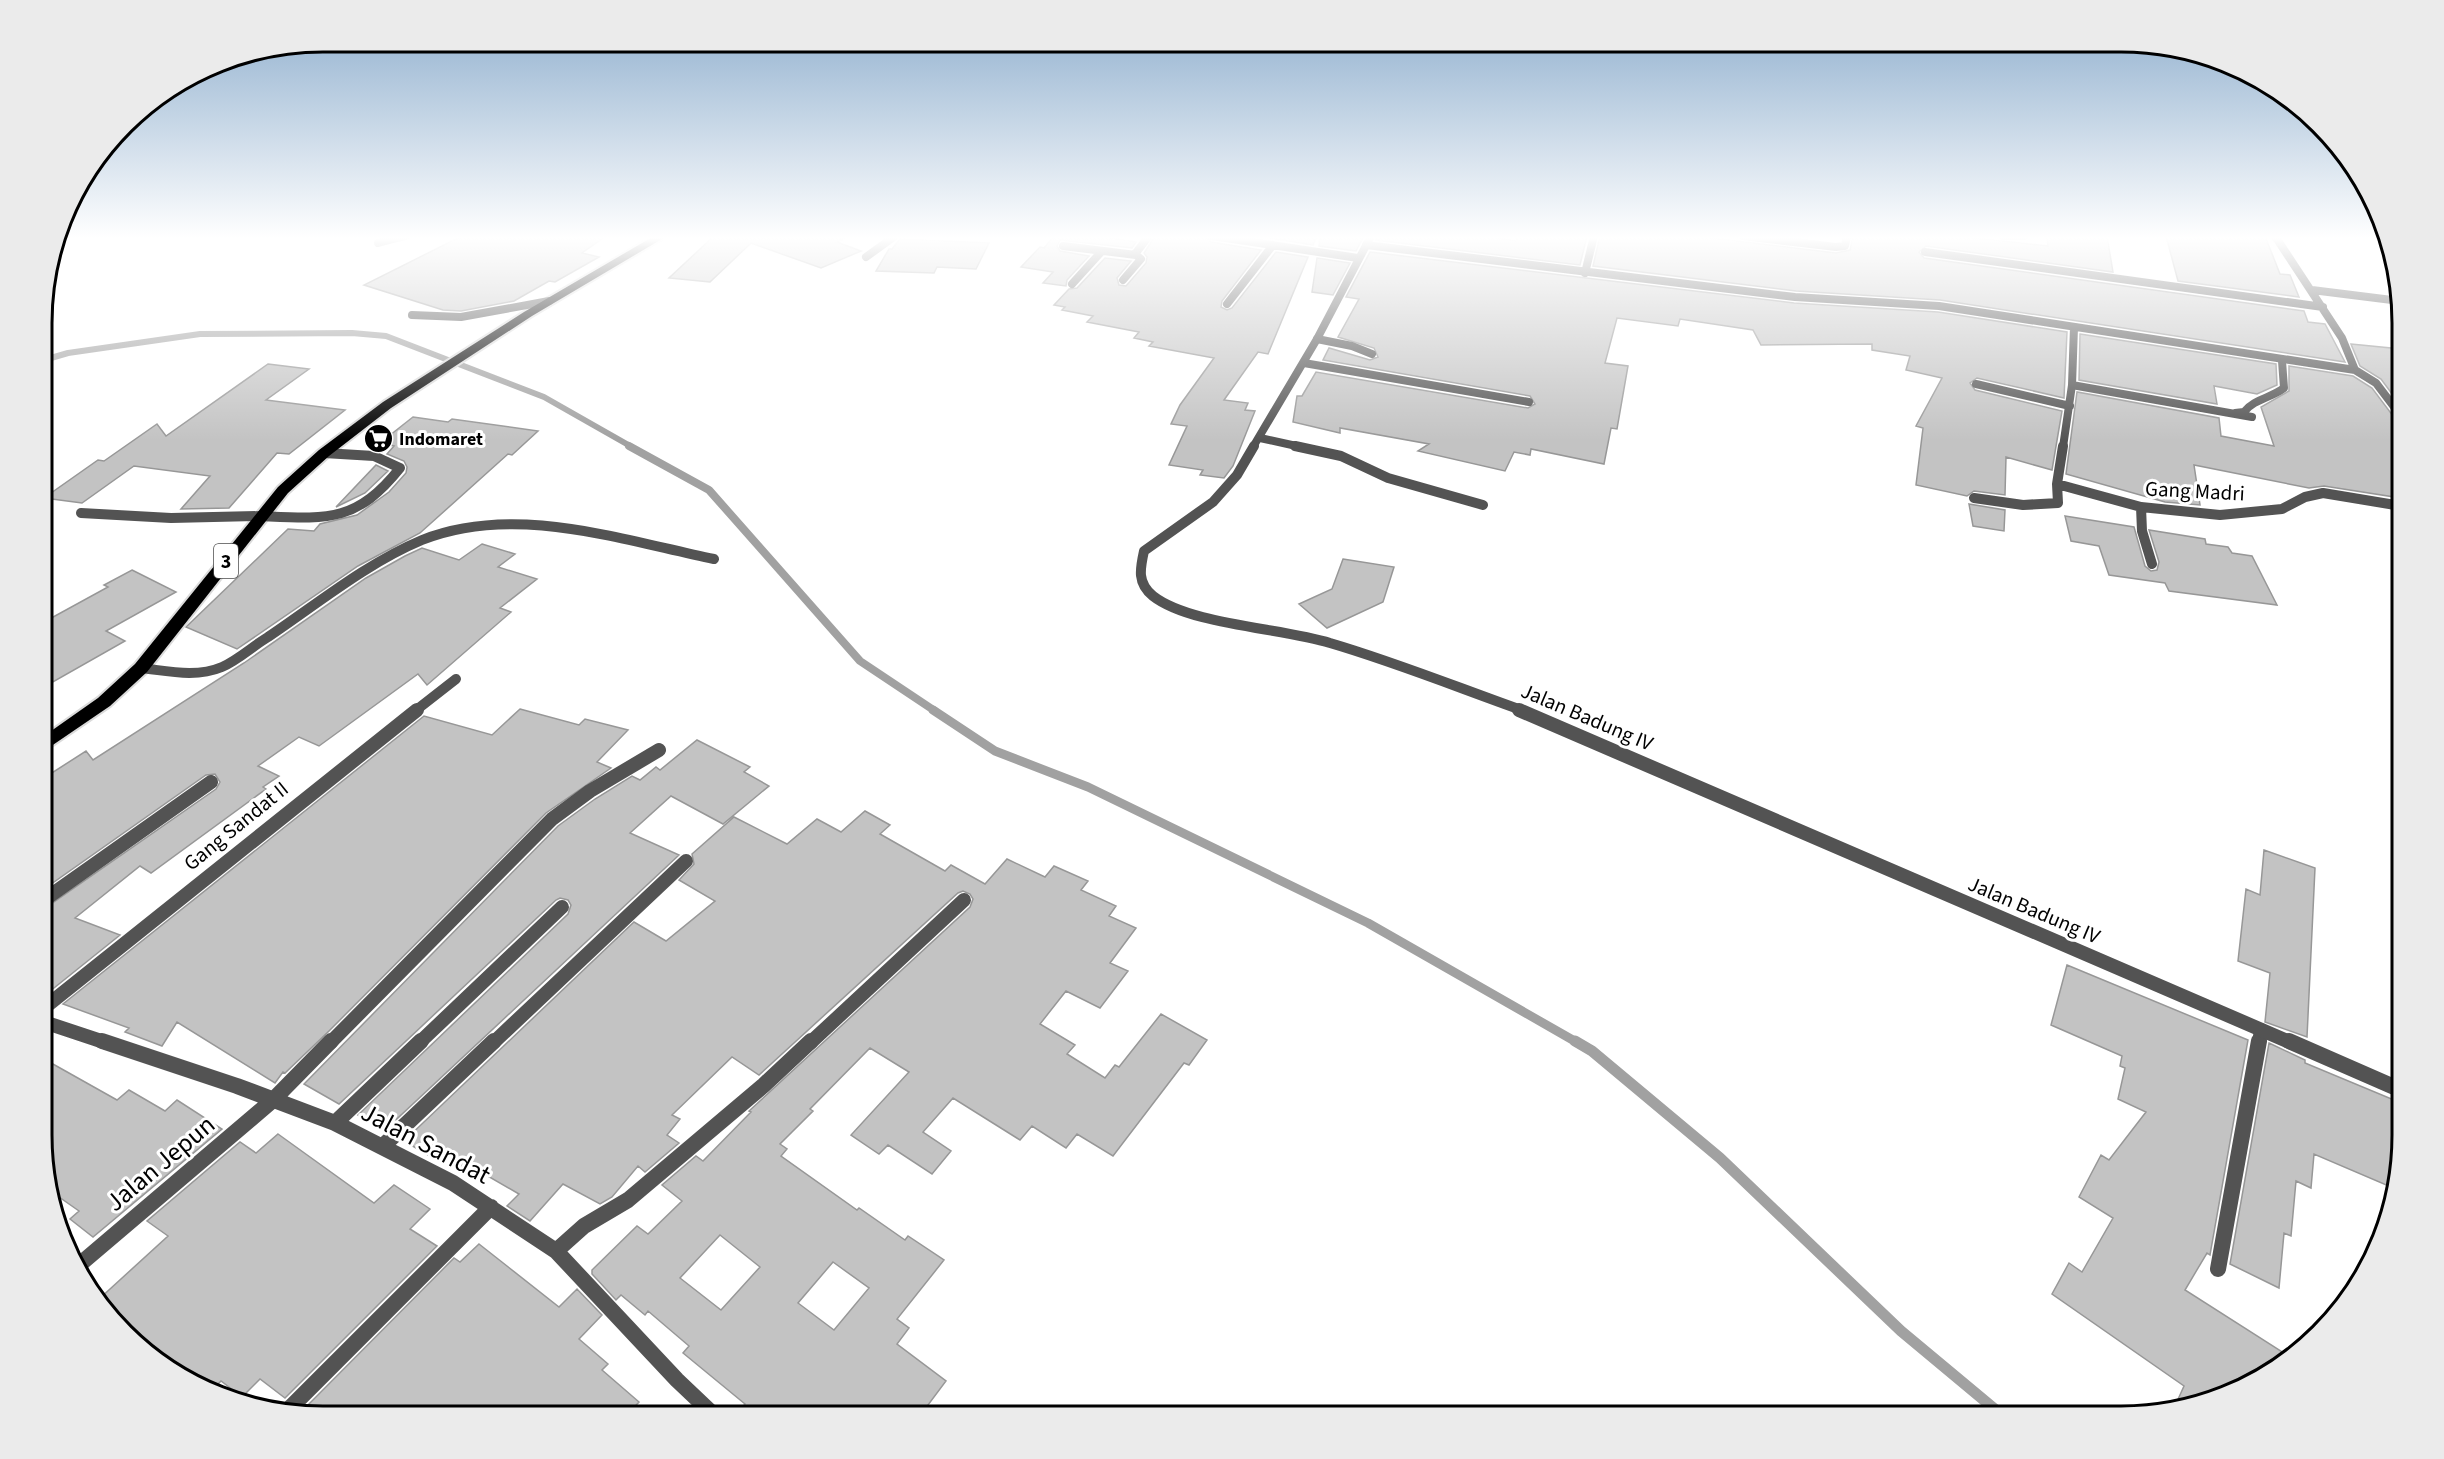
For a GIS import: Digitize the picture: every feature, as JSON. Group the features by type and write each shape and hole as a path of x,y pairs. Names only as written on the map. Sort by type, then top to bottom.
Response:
{"highway":[{"name":"3","path":"52,739 104,702 141,668 283,490 324,453 416,386 544,304"}],"street":[{"path":"412,315 461,317 532,304"},
{"name":"Jalan Badung IV","path":"1335,304 1304,363 1237,475 1213,502 1144,551 1139,572 1143,584 1153,596 1169,605 1204,617 1328,642 1543,718 2392,1086"},
{"path":"1908,304 1939,306 2282,361 2355,370 2376,383 2392,404"},
{"path":"2302,304 2323,307"},
{"path":"2321,304 2346,346 2355,370"},
{"path":"1974,498 2023,505 2055,505 2059,500 2059,479 2072,385 2074,327"},
{"path":"1317,339 1352,345 1359,351 1372,354"},
{"path":"2231,413 2244,412 2251,402 2275,395 2284,388 2282,361"},
{"path":"1304,363 1529,402"},
{"path":"1976,384 2070,406"},
{"path":"2072,385 2252,417"},
{"path":"1260,438 1341,456 1388,478 1483,505"},
{"path":"81,513 160,518 261,516 316,518 349,513 370,503 387,487 400,468 389,459 364,454 324,453"},
{"name":"Gang Madri","path":"2059,479 2140,507 2176,512 2239,513 2282,509 2305,497 2323,494 2392,505"},
{"path":"2140,507 2142,531 2152,564"},
{"path":"141,668 189,674 222,667 382,561 423,540 455,531 487,525 521,524 567,529 714,559"},
{"name":"Gang Sandat II","path":"52,1001 275,820 456,679"},
{"name":"Jalan Jepun","path":"83,1261 273,1100 552,819 590,791 659,750"},
{"path":"52,894 211,782"},
{"path":"383,1146 686,861"},
{"path":"556,1251 584,1226 628,1200 764,1085 964,900"},
{"path":"335,1124 562,907"},
{"name":"Jalan Sandat","path":"52,1025 273,1100 335,1124 383,1146 491,1207 556,1251 677,1380 704,1406"},
{"path":"2218,1269 2260,1029"},
{"path":"293,1405 491,1207"}],"building":[{"path":"424,304 498,304 461,311 443,310"},
{"path":"1221,304 1221,307 1227,310 1235,304 1289,304 1268,354 1258,352 1224,400 1248,403 1245,410 1255,411 1233,466 1224,478 1200,475 1203,470 1169,465 1187,426 1171,424 1180,405 1214,358 1149,346 1153,342 1134,338 1139,332 1087,322 1093,316 1062,310 1065,307 1054,305"},
{"path":"1356,304 1811,304 1938,312 2067,332 2064,398 1977,378 1970,383 1975,390 2062,411 2052,470 2006,457 2005,495 1974,491 1967,496 1916,485 1923,428 1916,426 1942,378 1906,370 1910,356 1872,350 1872,344 1761,345 1753,330 1680,319 1678,326 1617,318 1605,363 1628,366 1617,429 1611,428 1604,464 1531,449 1530,455 1514,452 1505,471 1418,451 1429,444 1340,428 1340,433 1293,422 1297,396 1302,396 1316,372 1528,408 1535,404 1530,396 1323,360 1329,348 1370,360 1378,357 1374,348 1338,337"},
{"path":"1967,304 2254,304 2304,311 2308,322 2325,324 2345,362"},
{"path":"2080,334 2276,364 2277,385 2257,394 2214,386 2217,404 2079,380"},
{"path":"2351,344 2392,348 2392,394 2381,379 2360,366"},
{"path":"268,364 309,369 266,400 345,410 289,454 277,453 229,508 181,509 210,476 134,466 82,503 52,499 52,492 98,460 104,461 157,424 166,436"},
{"path":"2289,366 2353,376 2372,388 2392,415 2392,497 2324,486 2309,488 2194,465 2200,505 2165,502 2066,474 2077,392 2219,418 2221,436 2274,446 2261,407 2289,391"},
{"path":"413,417 448,422 452,419 538,431 512,455 508,454 420,533 358,566 237,649 186,627 288,529 314,531 320,524 357,515 389,492 406,473 407,467 404,461 387,454 394,446 380,443"},
{"path":"376,465 388,471 365,493 336,507"},
{"path":"1969,504 2005,510 2004,531 1973,526"},
{"path":"2065,516 2134,527 2145,566 2151,571 2157,570 2159,562 2149,530 2205,539 2206,544 2228,547 2232,553 2252,556 2277,605 2169,591 2165,583 2109,575 2099,546 2071,541"},
{"path":"482,544 515,554 498,567 537,579 500,608 511,612 427,685 418,674 319,746 299,737 258,766 279,776 263,787 266,789 151,873 140,866 75,918 120,935 52,990 52,903 216,789 220,782 215,774 206,775 52,883 52,773 86,751 93,760 244,663 366,578 405,556 422,548 459,560"},
{"path":"1343,559 1394,567 1383,602 1327,628 1299,604 1332,589"},
{"path":"132,570 176,592 106,631 125,641 52,682 52,618 108,587 104,585"},
{"path":"520,709 579,725 585,719 628,730 597,762 611,768 546,813 329,1031 285,1073 283,1072 275,1083 177,1022 162,1046 125,1032 129,1028 63,1004 424,716 492,735"},
{"path":"697,740 750,767 744,772 769,786 723,824 671,796 630,833 679,855 385,1130 358,1115 568,914 571,905 568,900 560,898 556,900 339,1104 304,1084 558,826 632,776 640,780 656,767 660,770"},
{"path":"865,811 890,825 880,834 945,871 951,865 985,884 1007,859 1045,877 1054,866 1088,881 1081,890 1116,906 1109,916 1136,928 1110,963 1128,971 1100,1008 1066,991 1040,1024 1075,1045 1067,1054 1105,1078 1115,1065 1119,1067 1161,1014 1207,1040 1189,1065 1184,1063 1113,1156 1077,1134 1066,1148 1032,1126 1020,1140 953,1098 923,1132 951,1151 932,1174 888,1145 879,1154 851,1135 909,1072 870,1048 810,1109 813,1111 780,1144 787,1149 781,1156 857,1210 859,1208 905,1240 908,1236 944,1260 897,1319 909,1328 897,1344 946,1381 927,1406 743,1406 745,1404 683,1353 689,1346 648,1311 645,1315 621,1295 616,1300 592,1274 592,1270 637,1226 648,1234 682,1201 662,1185 696,1156 703,1161 751,1112 749,1111 970,907 973,899 970,894 963,891 958,893 759,1075 732,1057 672,1115 680,1119 667,1135 679,1143 645,1172 638,1166 612,1197 600,1204 563,1184 530,1221 507,1206 519,1194 474,1168 471,1172 432,1150 428,1155 404,1141 634,922 666,941 715,901 679,880 694,864 692,854 734,817 787,844 817,819 841,832","holes":["720,1235 760,1267 721,1310 680,1278","833,1262 869,1288 834,1330 798,1303"]},
{"path":"2264,850 2315,868 2307,1037 2265,1022 2270,973 2238,961 2246,889 2260,895"},
{"path":"2067,965 2248,1040 2210,1255 2207,1253 2185,1290 2283,1353 2240,1379 2208,1392 2178,1400 2184,1386 2052,1294 2069,1263 2082,1272 2113,1218 2079,1197 2101,1155 2109,1160 2146,1112 2118,1099 2125,1068 2120,1066 2122,1056 2051,1025"},
{"path":"2269,1043 2305,1060 2305,1063 2392,1099 2391,1153 2387,1185 2314,1154 2311,1188 2296,1181 2291,1236 2284,1233 2279,1288 2230,1264"},
{"path":"52,1063 117,1100 129,1090 165,1111 177,1100 222,1129 93,1237 70,1219 79,1211 60,1198 58,1189 52,1136"},
{"path":"278,1134 374,1203 394,1185 430,1209 410,1229 437,1246 285,1398 260,1379 244,1394 235,1392 221,1381 217,1385 188,1370 158,1351 132,1327 104,1295 168,1236 147,1221 240,1142 256,1153"},
{"path":"479,1244 559,1307 577,1289 602,1315 579,1339 608,1364 602,1370 639,1402 635,1406 307,1406 454,1258 460,1262"}],"waterway":[{"path":"52,358 68,353 200,334 352,333 386,336 544,397 632,447"},
{"path":"629,446 709,490 860,661 935,711"},
{"path":"933,710 995,751 1088,787 1368,923 1578,1043"},
{"path":"1575,1041 1592,1051 1720,1158 1901,1331 1991,1406"}],"place":[{"name":"Indomaret","path":"378,439"}]}
